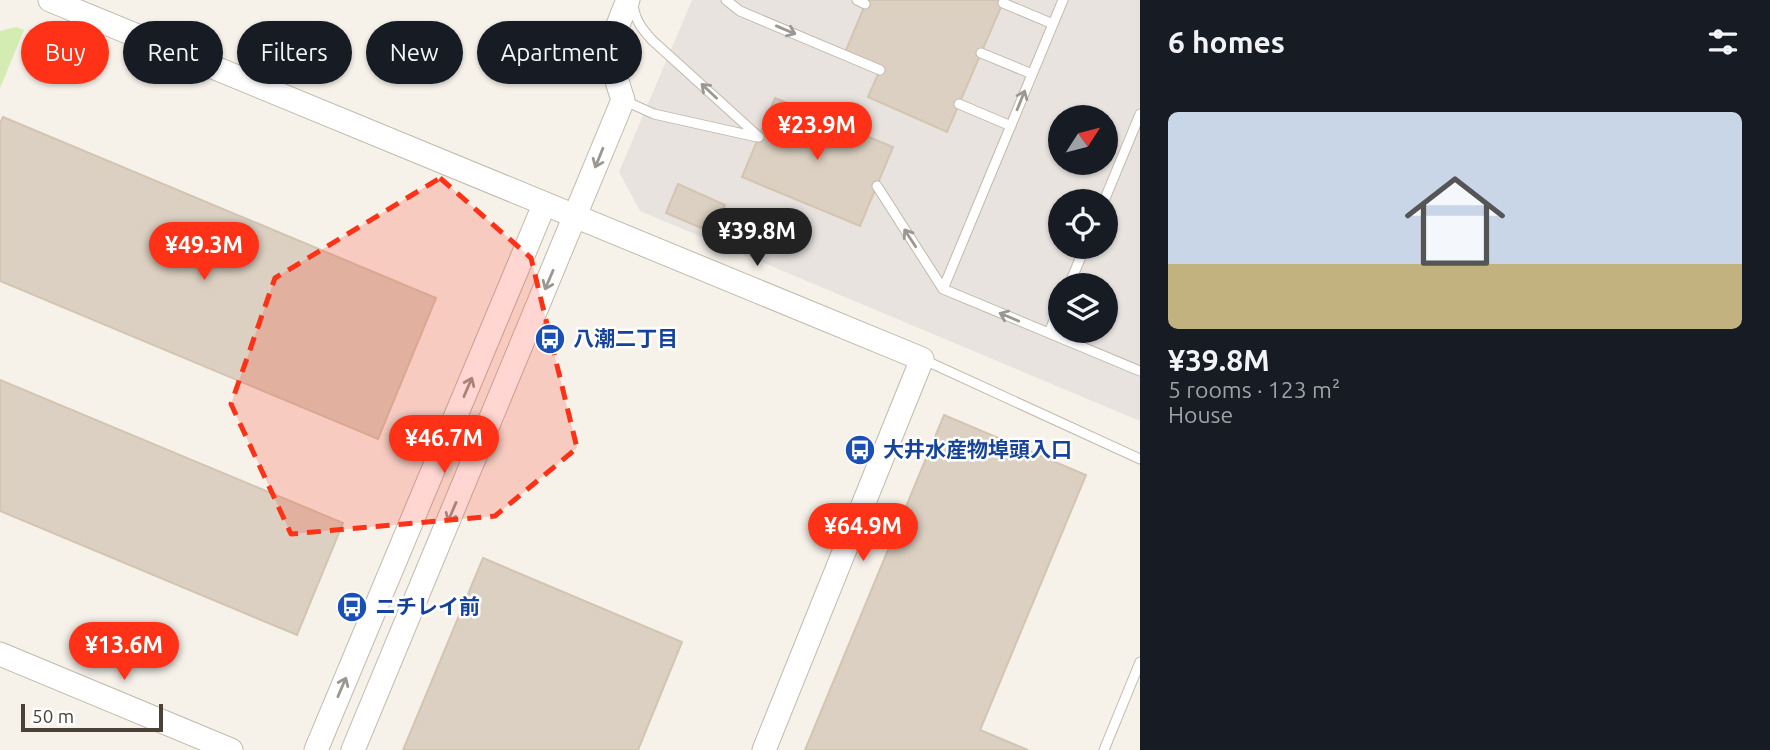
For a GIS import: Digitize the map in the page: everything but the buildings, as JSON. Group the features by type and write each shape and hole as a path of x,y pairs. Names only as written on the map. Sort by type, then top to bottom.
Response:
{"street":[{"path":"50,0 922,359 764,750"},
{"path":"353,750 623,100 613,71 612,36 630,0"},
{"path":"316,750 544,205"},
{"path":"0,654 231,750"}],"lane":[{"path":"623,100 654,114 759,137 652,40 639,25 630,0"},
{"path":"726,0 740,11 880,70"},
{"path":"943,289 1063,0"},
{"path":"1003,3 1053,24"},
{"path":"981,53 1032,74"},
{"path":"959,104 1011,126"},
{"path":"1109,189 1140,114"},
{"path":"877,187 943,289 1048,333"},
{"path":"1073,343 1140,371"},
{"path":"922,359 1140,459"},
{"path":"1104,750 1140,662"}],"highlighted area":[{"path":"440,178 531,258 577,448 495,516 291,534 231,404 275,278"}],"shaded area":[{"path":"692,0 1140,0 1140,421 640,211 619,172"}],"green space":[{"path":"16,27 21,29 21,37 0,88 0,31"}],"place":[{"name":"八潮二丁目","path":"550,339"},
{"name":"大井水産物埠頭入口","path":"860,450"},
{"name":"ニチレイ前","path":"352,607"}]}
